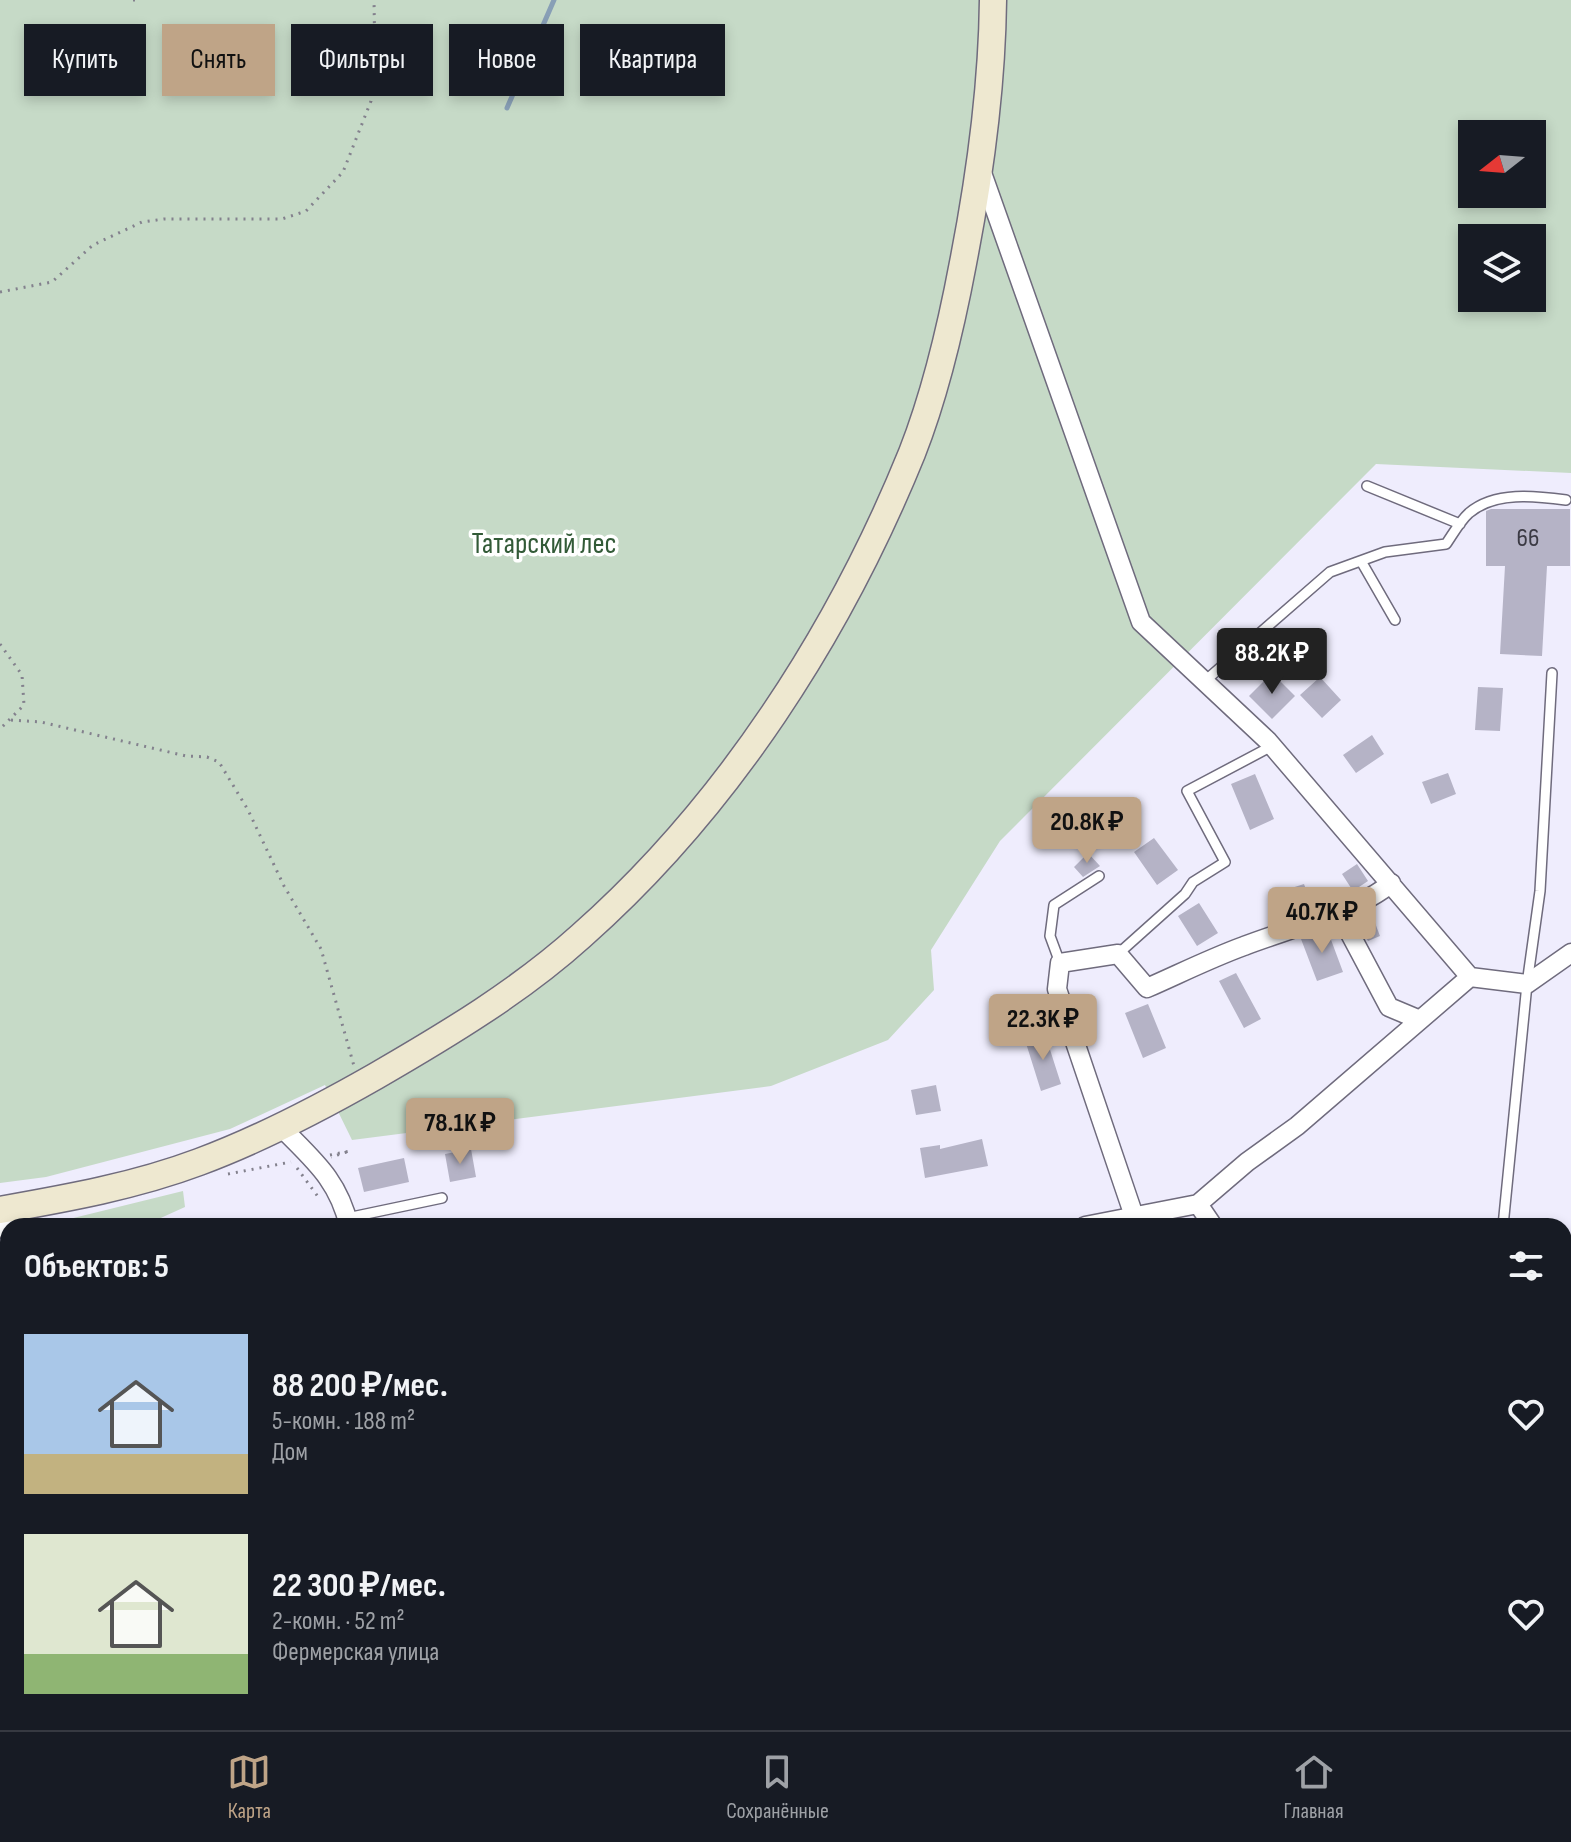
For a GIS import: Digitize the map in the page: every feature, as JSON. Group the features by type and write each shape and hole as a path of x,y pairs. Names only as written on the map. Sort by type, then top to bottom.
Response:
{"main road":[{"path":"4,1217 199,1162 281,1127 430,1045 499,999 579,938 651,869 714,797 765,725 866,554 913,451 948,341 981,170 993,0"}],"street":[{"path":"981,170 1141,622 1272,746 1470,977 1527,984 1571,953"},
{"path":"1134,1216 1057,989 1060,963 1118,954 1147,988 1239,947 1338,911 1381,892 1391,883"},
{"path":"1338,911 1389,1007 1420,1020"},
{"path":"1124,1218 1198,1204 1247,1162 1297,1126 1470,977"},
{"path":"281,1127 326,1172 339,1191 347,1218"},
{"path":"1198,1204 1208,1218"}],"lane":[{"path":"1367,486 1460,524"},
{"path":"1205,681 1330,572 1385,552 1446,544 1460,524 1481,504 1528,495 1566,500"},
{"path":"1361,561 1395,620"},
{"path":"1504,1218 1527,984 1540,891 1552,673"},
{"path":"1118,954 1185,894 1193,882 1225,862 1187,791 1272,746"},
{"path":"1060,963 1050,936 1054,905 1099,876"},
{"path":"364,1218 442,1198"}],"path":[{"path":"0,292 52,282 93,245 142,222 164,219 282,219 306,211 343,172 371,101 375,67 374,0"},
{"path":"0,644 22,675 24,705 0,729"},
{"path":"11,720 41,722 219,762 242,798 284,886 321,949 360,1085"},
{"path":"321,1158 350,1151 321,1158"},
{"path":"228,1174 304,1160"},
{"path":"309,1164 295,1168 319,1199"}],"green space":[{"name":"Татарский лес","path":"0,0 1571,0 1571,473 1376,464 1000,841 931,950 934,990 888,1040 771,1086 352,1140 325,1085 230,1129 46,1177 0,1183"},
{"path":"183,1191 185,1207 161,1218 73,1218"}],"building":[{"path":"1570,509 1570,566 1547,566 1542,656 1500,654 1505,566 1486,566 1486,511"},
{"path":"1272,673 1295,696 1272,719 1249,696"},
{"path":"1320,677 1341,700 1322,718 1300,695"},
{"path":"1478,687 1503,688 1500,731 1475,730"},
{"path":"1372,735 1384,754 1356,773 1343,755"},
{"path":"1448,773 1456,794 1431,804 1422,782"},
{"path":"1255,774 1274,819 1250,830 1231,784"},
{"path":"1154,838 1178,870 1157,885 1134,852"},
{"path":"1088,853 1100,866 1083,877 1074,867"},
{"path":"1357,864 1368,881 1353,891 1342,874"},
{"path":"1304,884 1313,909 1288,917 1279,892"},
{"path":"1199,903 1218,933 1197,946 1178,916"},
{"path":"1372,915 1380,936 1368,941 1357,921"},
{"path":"1327,929 1343,972 1317,981 1301,939"},
{"path":"1236,973 1261,1019 1244,1028 1219,981"},
{"path":"1148,1004 1166,1048 1143,1058 1125,1013"},
{"path":"1045,1034 1061,1084 1041,1091 1025,1040"},
{"path":"936,1085 941,1111 916,1115 911,1090"},
{"path":"982,1139 988,1166 925,1178 920,1148 940,1145 940,1149"},
{"path":"471,1149 476,1177 450,1182 445,1154"},
{"path":"404,1158 409,1182 364,1192 358,1168"}],"waterway":[{"path":"507,108 554,0"}]}
